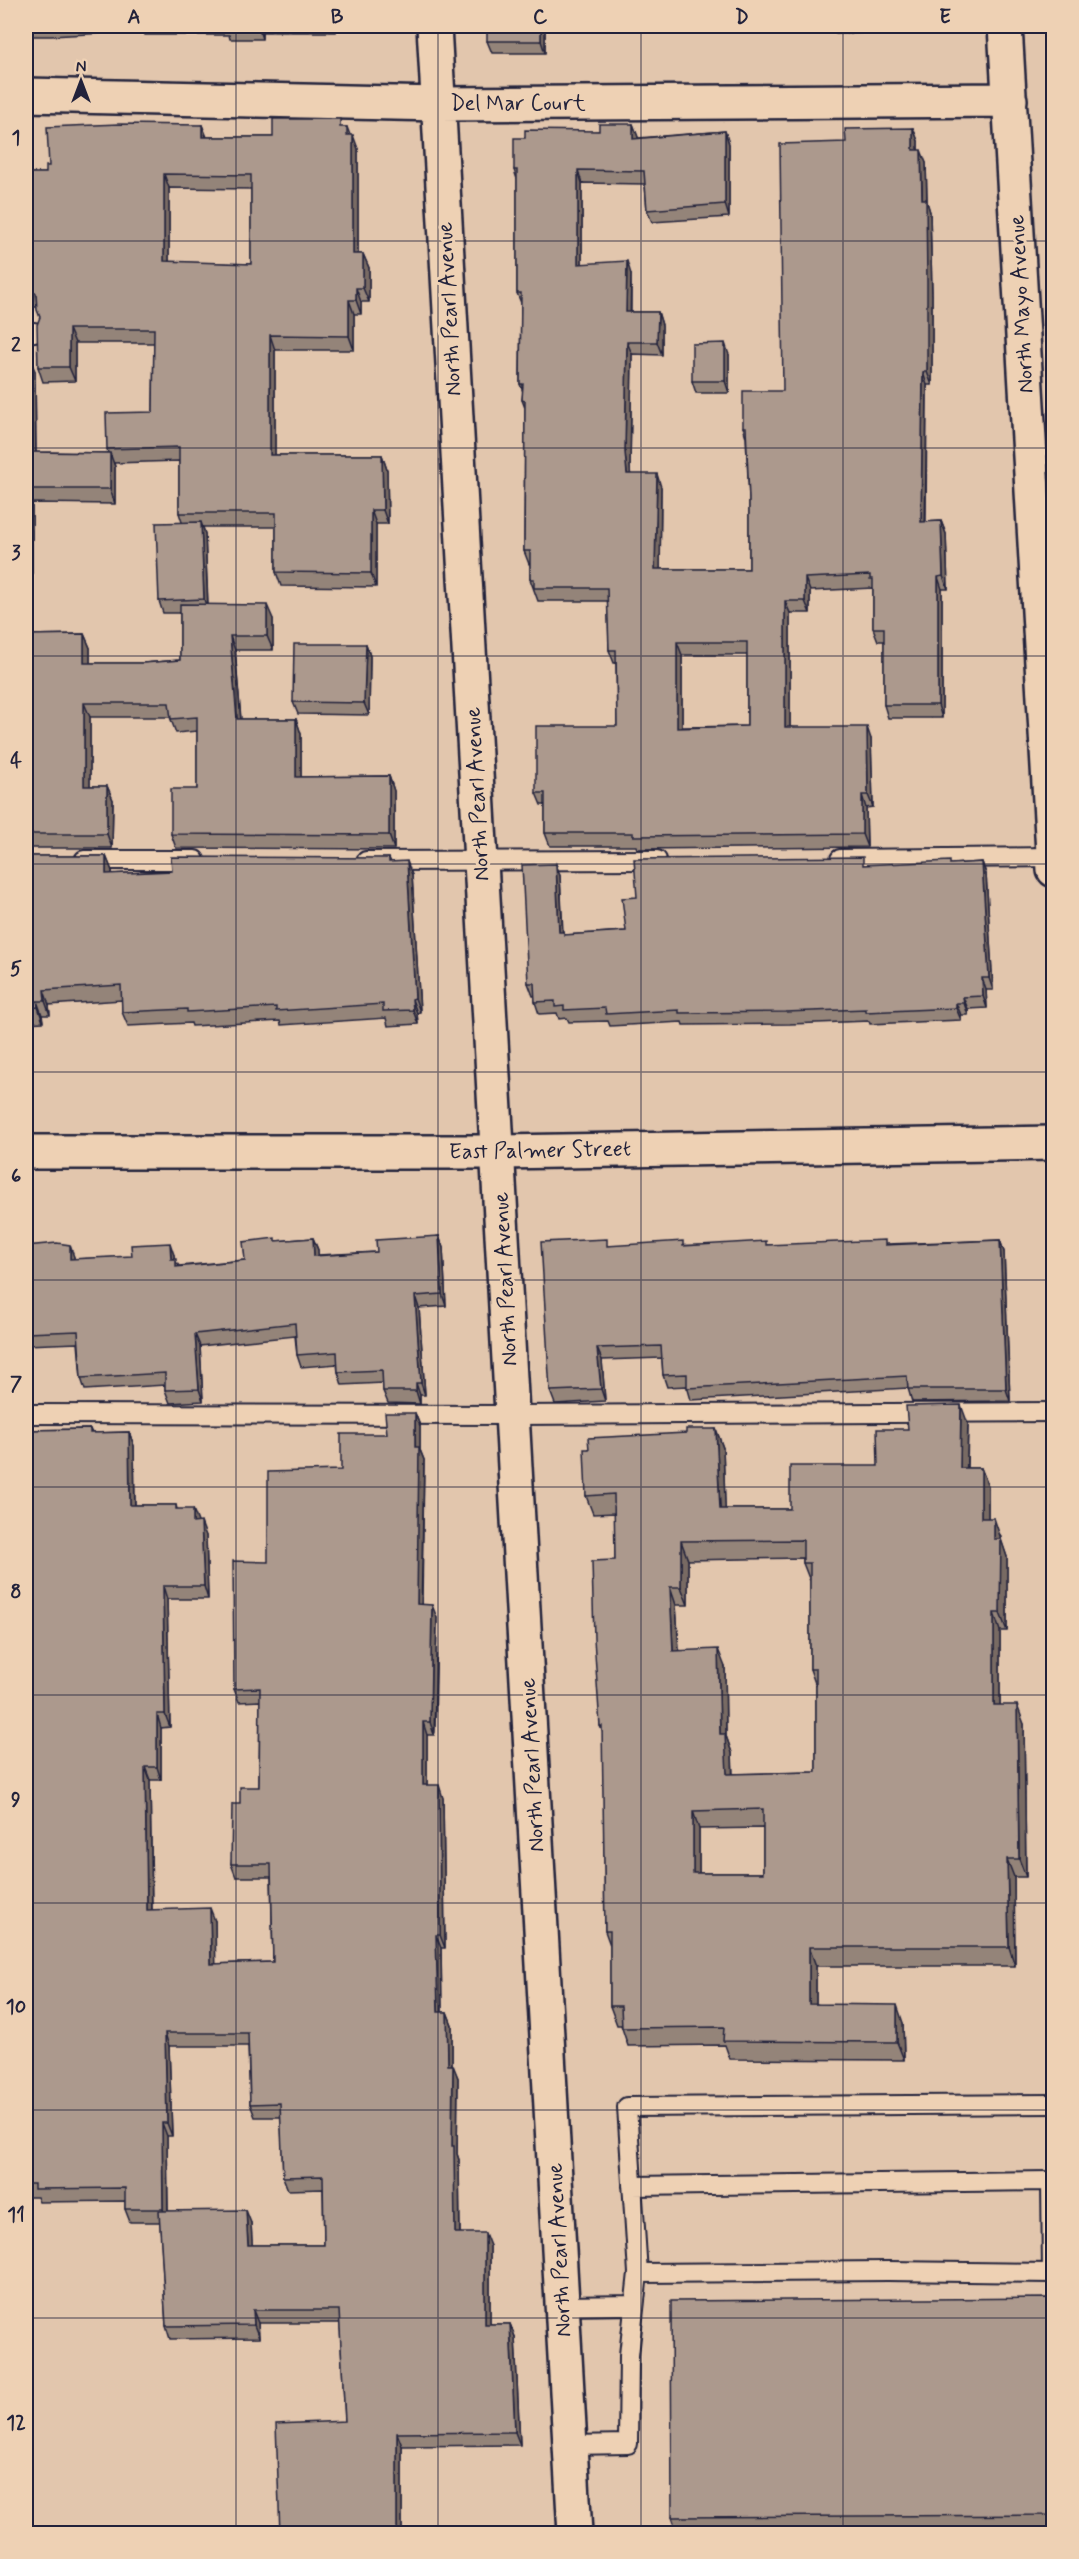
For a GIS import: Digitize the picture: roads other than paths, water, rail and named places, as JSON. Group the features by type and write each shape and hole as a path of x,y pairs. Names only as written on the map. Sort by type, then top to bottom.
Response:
{"street":[{"name":"North Pearl Avenue","path":"434,26 576,2534"},
{"name":"North Mayo Avenue","path":"1005,26 1053,861"},
{"name":"Del Mar Court","path":"26,95 439,104 1010,100"},
{"name":"East Palmer Street","path":"26,1152 499,1152 1053,1143"}],"lane":[{"path":"827,859 1053,861"},
{"path":"61,860 213,860"},
{"path":"353,861 672,860"},
{"path":"26,1414 514,1415 1053,1412"},
{"path":"570,2445 628,2444 629,2355 638,2273 627,2107 1053,2104"},
{"path":"632,2186 1051,2181 1053,2274 888,2271 638,2273"},
{"path":"563,2306 634,2305"}]}
